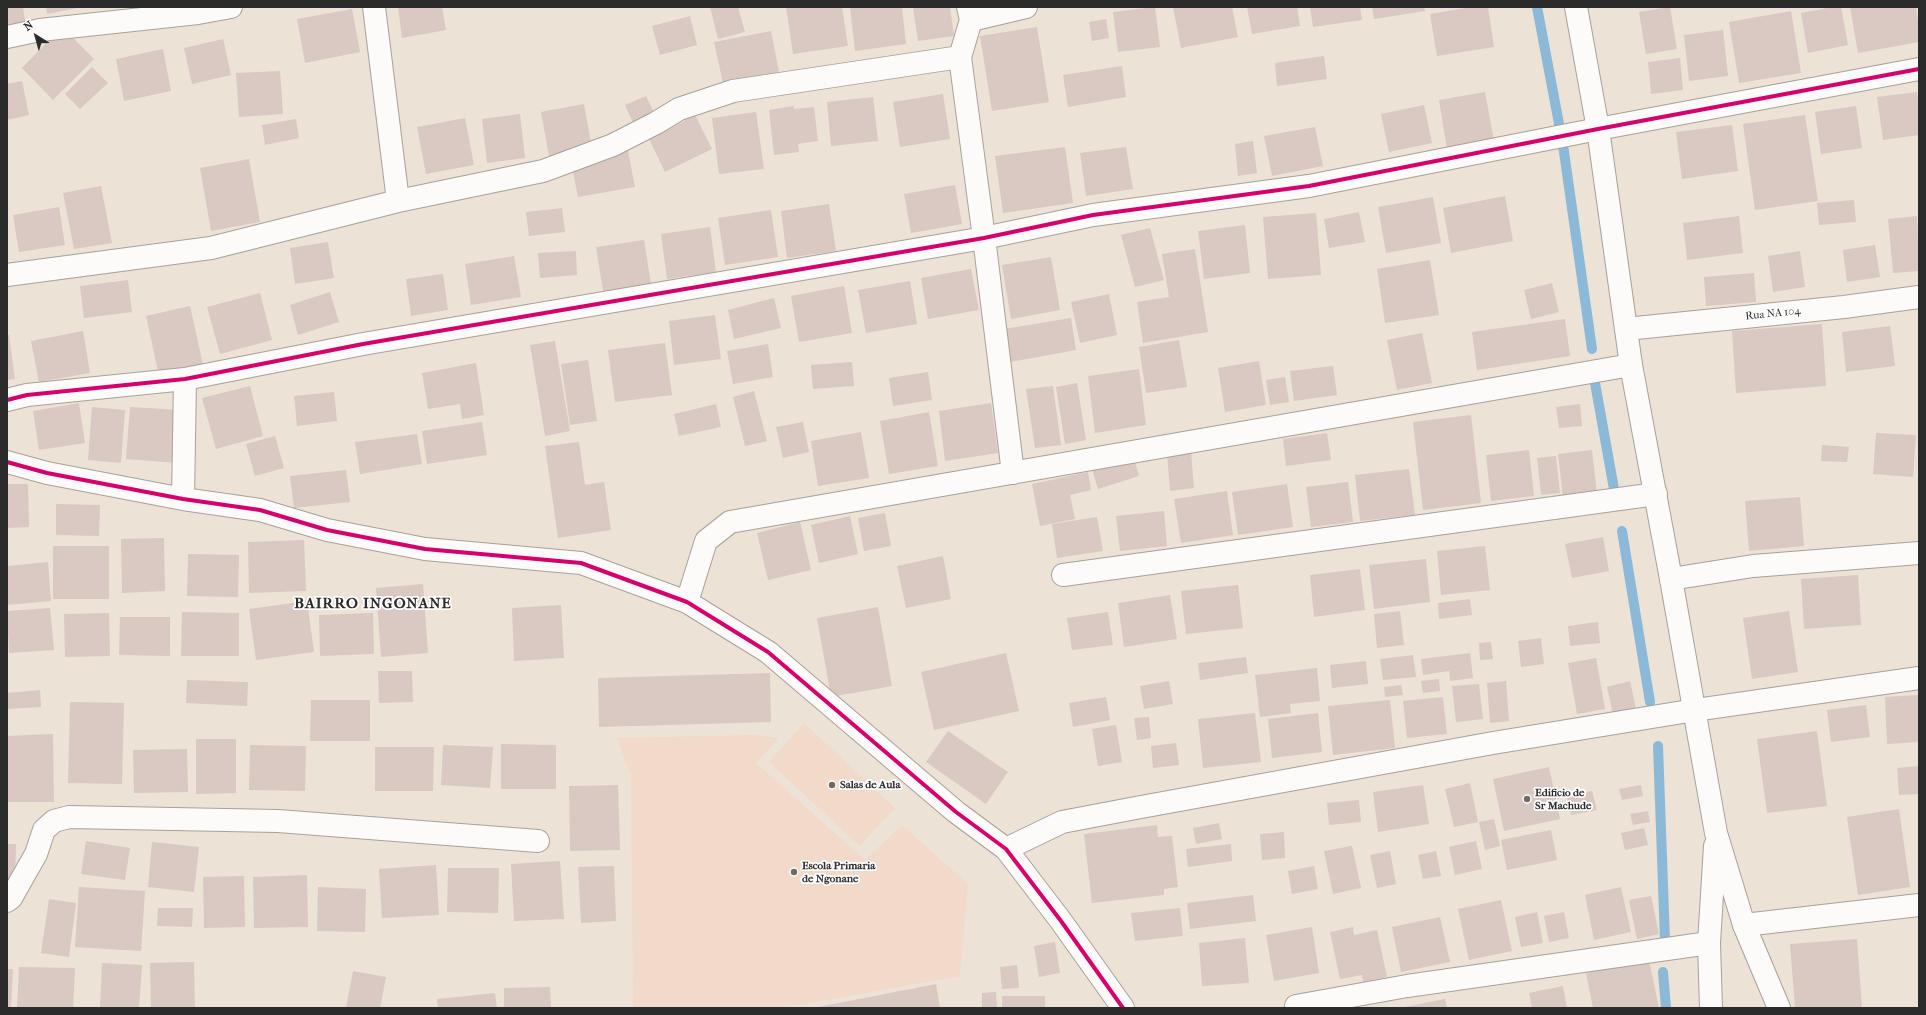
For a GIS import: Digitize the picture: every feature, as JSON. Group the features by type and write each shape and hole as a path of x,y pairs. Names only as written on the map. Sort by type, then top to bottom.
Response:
{"street":[{"path":"7,37 40,30 198,13 231,7"},
{"path":"374,7 398,201"},
{"path":"1013,473 960,57 970,13 1026,7"},
{"path":"1576,7 1598,129 1631,365 1656,494 1716,833 1744,925 1779,1008"},
{"path":"7,275 211,248 398,201 543,171 613,145 656,123 678,109 733,91 960,57"},
{"path":"7,400 27,394 185,379 364,344 984,238 1093,215 1309,186 1598,129 1919,69"},
{"name":"Rua NA 104","path":"1626,329 1919,297"},
{"path":"687,602 706,542 730,522 1631,365"},
{"path":"184,499 185,379"},
{"path":"7,462 47,473 184,499 260,510 326,530 425,550 581,563 687,602 768,652 956,812 1006,849 1062,921 1123,1008"},
{"path":"1063,575 1656,494"},
{"path":"1671,579 1753,566 1919,553"},
{"path":"1006,849 1062,822 1493,743 1695,710 1919,678"},
{"path":"7,901 11,898 36,854 44,830 54,821 69,817 278,821 538,841"},
{"path":"1711,1008 1709,943 1716,833"},
{"path":"1744,925 1919,905"},
{"path":"1293,1007 1407,986 1709,943"}],"shaded area":[{"name":"Salas de Aula","path":"804,723 895,808 860,846 769,762"},
{"name":"Escola Primaria de Ngonane","path":"754,735 779,738 756,763 865,860 902,825 968,884 960,976 782,1008 633,1008 631,776 617,738"}],"building":[{"path":"7,7 23,7 26,27 7,30"},
{"path":"46,7 77,7 77,8 47,14"},
{"path":"398,7 442,7 446,30 402,38"},
{"path":"710,7 738,7 745,32 718,39"},
{"path":"786,7 842,7 848,46 793,54"},
{"path":"850,7 902,7 906,44 855,51"},
{"path":"913,7 950,7 954,36 918,41"},
{"path":"1155,7 1160,47 1118,52 1113,12"},
{"path":"1173,7 1232,7 1238,37 1181,48"},
{"path":"1247,7 1297,7 1300,26 1252,34"},
{"path":"1310,7 1360,7 1362,20 1313,27"},
{"path":"1372,7 1424,7 1425,11 1374,19"},
{"path":"1471,7 1488,7 1494,47 1437,56 1430,14"},
{"path":"1670,7 1677,49 1646,54 1639,12"},
{"path":"1832,7 1841,7 1848,45 1808,53 1801,13"},
{"path":"1850,7 1916,7 1919,27 1919,42 1858,53"},
{"path":"352,9 360,52 305,63 297,19"},
{"path":"1791,11 1801,73 1739,83 1729,22"},
{"path":"690,16 697,45 660,55 652,26"},
{"path":"1106,19 1109,38 1092,41 1089,22"},
{"path":"62,27 94,59 53,100 22,68"},
{"path":"1037,27 1049,102 992,111 980,36"},
{"path":"1723,30 1728,76 1689,81 1684,35"},
{"path":"771,31 779,72 723,83 714,42"},
{"path":"223,39 231,75 192,84 184,48"},
{"path":"163,49 171,91 124,101 116,59"},
{"path":"1324,56 1327,79 1277,86 1275,63"},
{"path":"1680,58 1683,90 1651,94 1648,62"},
{"path":"1122,66 1126,97 1068,107 1063,75"},
{"path":"92,67 108,83 80,109 65,94"},
{"path":"280,71 283,114 239,117 236,73"},
{"path":"22,81 29,115 7,120 7,84"},
{"path":"1485,92 1494,141 1447,149 1439,100"},
{"path":"1917,92 1919,107 1919,135 1883,140 1877,97"},
{"path":"943,94 950,139 900,147 893,102"},
{"path":"646,96 655,115 634,125 625,105"},
{"path":"873,97 878,141 831,146 827,102"},
{"path":"584,104 592,148 549,156 541,112"},
{"path":"1424,105 1432,143 1389,152 1381,114"},
{"path":"794,106 794,109 814,107 818,141 798,144 799,152 774,155 769,110"},
{"path":"1856,106 1862,148 1821,154 1815,112"},
{"path":"756,112 764,169 719,174 712,118"},
{"path":"520,114 525,158 487,163 482,119"},
{"path":"695,115 712,149 665,172 649,139"},
{"path":"1805,115 1818,201 1755,210 1743,124"},
{"path":"465,118 474,165 426,174 417,127"},
{"path":"296,119 299,138 265,145 262,125"},
{"path":"1732,125 1738,171 1682,179 1676,132"},
{"path":"1315,127 1323,166 1272,176 1264,136"},
{"path":"1253,141 1257,173 1238,176 1235,144"},
{"path":"1065,147 1073,203 1003,213 995,156"},
{"path":"1126,147 1133,189 1086,196 1080,153"},
{"path":"628,151 635,187 578,197 571,162"},
{"path":"249,159 260,222 211,231 200,168"},
{"path":"955,185 962,224 911,233 904,194"},
{"path":"101,186 112,243 74,249 63,193"},
{"path":"1505,196 1513,241 1451,253 1443,208"},
{"path":"1433,197 1441,243 1386,253 1378,207"},
{"path":"1854,200 1856,222 1819,225 1817,203"},
{"path":"829,204 836,251 787,258 781,211"},
{"path":"59,207 65,245 19,252 13,215"},
{"path":"562,208 565,232 529,236 526,212"},
{"path":"771,210 778,257 725,265 718,218"},
{"path":"1359,212 1365,242 1329,248 1324,219"},
{"path":"1316,213 1321,275 1268,279 1263,217"},
{"path":"1739,216 1743,253 1687,260 1683,223"},
{"path":"1917,216 1919,271 1893,273 1888,219"},
{"path":"1245,225 1250,273 1204,279 1198,231"},
{"path":"710,227 716,272 667,279 661,234"},
{"path":"1150,228 1164,280 1135,287 1121,235"},
{"path":"644,240 651,284 603,291 596,247"},
{"path":"328,242 334,278 295,284 290,248"},
{"path":"1875,245 1880,277 1847,282 1843,250"},
{"path":"1195,249 1208,332 1143,343 1137,302 1169,297 1162,254"},
{"path":"576,251 577,275 540,278 538,253"},
{"path":"1800,251 1805,287 1773,292 1768,256"},
{"path":"514,256 521,297 471,305 465,264"},
{"path":"1051,257 1060,310 1011,319 1002,265"},
{"path":"1430,260 1439,315 1385,323 1377,269"},
{"path":"971,269 979,310 928,319 921,278"},
{"path":"1754,273 1756,302 1706,306 1704,277"},
{"path":"443,274 448,310 411,316 406,279"},
{"path":"128,280 132,312 84,318 80,286"},
{"path":"910,281 917,324 866,333 858,290"},
{"path":"1552,283 1559,312 1531,319 1524,290"},
{"path":"844,286 852,333 799,342 791,296"},
{"path":"330,292 339,322 298,335 290,305"},
{"path":"260,293 272,340 220,354 207,307"},
{"path":"1109,294 1117,335 1080,343 1071,302"},
{"path":"774,298 781,328 734,339 728,310"},
{"path":"190,306 203,365 159,376 146,316"},
{"path":"715,315 721,359 674,365 669,321"},
{"path":"1071,318 1076,350 1010,362 1004,329"},
{"path":"1565,319 1570,356 1477,370 1472,332"},
{"path":"1822,324 1826,386 1736,393 1732,331"},
{"path":"1890,326 1895,366 1846,372 1842,332"},
{"path":"83,331 90,373 39,382 31,341"},
{"path":"1422,333 1432,383 1397,390 1387,340"},
{"path":"7,335 9,335 15,379 7,380"},
{"path":"1179,340 1187,387 1146,393 1139,347"},
{"path":"555,341 570,431 545,436 530,345"},
{"path":"665,343 672,395 615,402 608,350"},
{"path":"768,344 773,377 733,384 727,351"},
{"path":"588,360 597,421 570,425 561,364"},
{"path":"1259,361 1266,405 1225,412 1218,368"},
{"path":"852,362 854,386 813,389 811,365"},
{"path":"476,363 484,415 462,419 460,404 428,409 422,373"},
{"path":"1333,366 1337,395 1294,401 1290,371"},
{"path":"1139,369 1146,425 1095,433 1088,376"},
{"path":"928,372 932,400 893,406 889,378"},
{"path":"1285,377 1289,402 1270,405 1266,380"},
{"path":"1077,383 1086,440 1065,444 1056,387"},
{"path":"250,386 263,436 216,449 202,398"},
{"path":"1053,386 1061,445 1035,448 1026,389"},
{"path":"754,391 767,441 745,446 733,397"},
{"path":"334,392 337,421 297,426 294,396"},
{"path":"79,403 85,443 39,450 33,411"},
{"path":"991,403 998,453 945,461 939,411"},
{"path":"716,404 721,427 679,436 674,414"},
{"path":"1580,404 1582,426 1559,428 1556,407"},
{"path":"92,407 125,410 121,463 88,460"},
{"path":"130,407 181,410 178,463 126,459"},
{"path":"929,412 938,466 889,474 880,421"},
{"path":"1471,415 1481,503 1423,510 1413,422"},
{"path":"482,422 487,455 427,464 422,431"},
{"path":"803,422 809,452 783,458 776,427"},
{"path":"861,432 869,478 818,486 811,441"},
{"path":"1327,433 1331,460 1286,466 1283,439"},
{"path":"1876,433 1916,435 1913,477 1873,474"},
{"path":"417,434 422,464 360,474 355,442"},
{"path":"275,436 284,468 255,476 246,444"},
{"path":"579,442 585,485 604,482 611,530 558,538 545,446"},
{"path":"1822,445 1849,447 1847,462 1821,461"},
{"path":"1529,450 1534,496 1491,501 1486,455"},
{"path":"1592,450 1597,494 1563,498 1558,454"},
{"path":"1191,451 1194,488 1170,491 1167,453"},
{"path":"1133,455 1139,476 1098,489 1092,469"},
{"path":"1556,456 1560,493 1541,495 1537,458"},
{"path":"1409,469 1415,515 1360,521 1355,475"},
{"path":"346,470 350,502 294,508 290,476"},
{"path":"1088,472 1091,490 1070,495 1075,519 1040,526 1032,484"},
{"path":"1348,482 1353,522 1311,527 1306,487"},
{"path":"7,484 28,484 29,527 7,528"},
{"path":"1287,484 1293,527 1238,535 1232,492"},
{"path":"1227,491 1233,535 1181,543 1174,499"},
{"path":"1800,497 1804,546 1749,551 1745,501"},
{"path":"56,504 100,505 99,536 56,535"},
{"path":"1164,511 1167,546 1120,551 1116,516"},
{"path":"885,513 891,546 864,551 858,518"},
{"path":"850,516 858,554 819,563 811,525"},
{"path":"1097,517 1103,551 1057,558 1052,524"},
{"path":"800,522 811,570 768,580 757,533"},
{"path":"1603,537 1609,571 1572,578 1565,544"},
{"path":"164,538 165,591 122,593 121,539"},
{"path":"304,540 306,591 249,593 248,542"},
{"path":"53,546 109,546 109,599 53,599"},
{"path":"1485,546 1490,590 1441,595 1437,551"},
{"path":"188,554 239,555 238,597 187,596"},
{"path":"943,556 951,599 906,608 897,566"},
{"path":"1426,559 1430,602 1374,609 1369,565"},
{"path":"48,562 51,601 7,605 7,566"},
{"path":"1360,569 1365,610 1314,617 1310,575"},
{"path":"1858,575 1861,625 1804,629 1801,579"},
{"path":"423,584 428,653 381,657 376,588"},
{"path":"1238,585 1243,628 1186,634 1181,591"},
{"path":"1170,595 1177,639 1124,647 1118,603"},
{"path":"1470,599 1472,615 1439,619 1438,603"},
{"path":"307,601 314,652 256,660 249,609"},
{"path":"561,605 564,658 514,661 512,608"},
{"path":"878,607 892,686 831,697 817,618"},
{"path":"50,608 54,650 9,653 7,611"},
{"path":"1400,611 1404,645 1377,648 1374,614"},
{"path":"1789,611 1798,672 1752,679 1743,618"},
{"path":"182,612 239,613 239,656 181,656"},
{"path":"1108,612 1113,645 1072,650 1067,618"},
{"path":"109,613 110,656 65,657 64,614"},
{"path":"373,613 374,654 320,656 319,615"},
{"path":"120,617 170,617 170,656 119,655"},
{"path":"1598,622 1600,643 1570,646 1568,626"},
{"path":"1541,638 1544,664 1521,667 1518,641"},
{"path":"1491,642 1493,659 1480,660 1479,643"},
{"path":"1006,653 1019,711 934,730 921,672"},
{"path":"1470,653 1473,678 1450,681 1449,671 1423,675 1421,659"},
{"path":"1413,655 1416,677 1383,680 1380,659"},
{"path":"1246,657 1248,673 1200,680 1198,663"},
{"path":"1596,658 1605,709 1577,714 1568,663"},
{"path":"1366,661 1368,684 1332,688 1330,665"},
{"path":"1317,668 1320,701 1290,704 1291,713 1260,717 1255,675"},
{"path":"378,671 412,671 413,702 379,703"},
{"path":"770,673 771,722 599,727 598,678"},
{"path":"1439,679 1440,691 1423,693 1421,681"},
{"path":"187,680 248,682 247,706 186,703"},
{"path":"1169,681 1173,704 1144,709 1140,686"},
{"path":"1506,681 1509,721 1490,723 1487,683"},
{"path":"1630,681 1636,709 1613,714 1607,687"},
{"path":"1479,684 1483,719 1456,722 1452,686"},
{"path":"1401,685 1403,695 1385,697 1384,687"},
{"path":"40,690 41,707 7,709 7,693"},
{"path":"1919,695 1919,742 1887,744 1885,697"},
{"path":"1106,697 1110,720 1073,727 1069,703"},
{"path":"1443,697 1447,734 1407,738 1403,701"},
{"path":"311,700 370,700 370,741 310,741"},
{"path":"1390,700 1395,748 1333,755 1328,706"},
{"path":"70,702 124,703 122,784 68,783"},
{"path":"1866,705 1870,737 1831,742 1827,710"},
{"path":"1255,713 1261,762 1203,768 1198,719"},
{"path":"1318,713 1322,752 1272,758 1268,719"},
{"path":"1149,717 1151,738 1137,740 1134,718"},
{"path":"1116,725 1122,762 1098,766 1092,729"},
{"path":"948,731 1008,772 986,804 926,762"},
{"path":"1817,731 1827,806 1767,813 1757,739"},
{"path":"53,734 54,802 8,802 7,736"},
{"path":"196,739 236,739 236,793 196,794"},
{"path":"1176,743 1179,765 1153,768 1151,746"},
{"path":"501,744 556,745 556,789 501,789"},
{"path":"250,745 306,746 305,791 249,790"},
{"path":"443,745 493,747 490,788 441,785"},
{"path":"375,747 434,747 433,791 375,791"},
{"path":"187,749 188,792 134,793 133,750"},
{"path":"1918,766 1919,794 1899,795 1897,768"},
{"name":"Edificio de Sr Machude","path":"1549,767 1560,819 1504,831 1493,779"},
{"path":"1470,783 1478,822 1454,827 1445,789"},
{"path":"618,785 620,850 570,851 569,786"},
{"path":"1423,785 1429,824 1378,832 1373,792"},
{"path":"1641,785 1643,796 1622,800 1619,789"},
{"path":"1592,791 1597,810 1571,815 1567,796"},
{"path":"1359,800 1361,822 1329,825 1327,803"},
{"path":"1899,809 1910,887 1858,895 1847,817"},
{"path":"1648,811 1650,822 1633,825 1630,814"},
{"path":"1494,819 1500,846 1485,850 1479,822"},
{"path":"1219,823 1222,839 1196,844 1193,828"},
{"path":"1157,825 1158,837 1172,836 1178,887 1164,889 1164,895 1092,903 1084,834"},
{"path":"1644,828 1648,845 1625,850 1621,833"},
{"path":"1551,830 1557,860 1507,870 1501,840"},
{"path":"1284,832 1285,858 1262,860 1260,834"},
{"path":"86,841 130,848 125,880 81,874"},
{"path":"1476,841 1482,869 1455,875 1449,847"},
{"path":"152,842 199,847 194,892 148,887"},
{"path":"7,844 16,844 15,880 7,880"},
{"path":"1231,844 1232,861 1188,867 1186,849"},
{"path":"1352,846 1361,888 1333,894 1324,851"},
{"path":"1390,851 1396,884 1377,888 1370,855"},
{"path":"1436,851 1441,876 1423,879 1418,855"},
{"path":"560,861 564,919 514,921 511,864"},
{"path":"436,865 439,915 382,918 379,869"},
{"path":"614,866 616,921 581,923 578,867"},
{"path":"1314,866 1318,889 1292,894 1288,871"},
{"path":"448,868 499,868 498,913 447,912"},
{"path":"307,875 308,927 254,928 253,877"},
{"path":"244,876 245,927 204,928 203,877"},
{"path":"79,887 145,891 141,951 75,947"},
{"path":"318,887 366,889 365,932 317,931"},
{"path":"1621,887 1631,932 1594,940 1585,895"},
{"path":"1253,895 1256,921 1190,929 1187,903"},
{"path":"1651,896 1659,934 1637,939 1629,900"},
{"path":"49,899 76,903 69,957 41,953"},
{"path":"1501,900 1512,951 1469,960 1458,909"},
{"path":"158,908 193,908 192,927 157,926"},
{"path":"1180,908 1183,936 1135,941 1131,913"},
{"path":"1537,912 1543,943 1521,947 1515,917"},
{"path":"1564,912 1569,938 1549,942 1544,916"},
{"path":"1440,917 1450,962 1401,972 1392,927"},
{"path":"1312,927 1319,973 1274,981 1266,935"},
{"path":"1353,927 1354,935 1377,930 1387,977 1363,982 1362,975 1340,979 1330,932"},
{"path":"1245,938 1249,983 1202,986 1199,943"},
{"path":"1857,939 1862,1008 1795,1008 1790,944"},
{"path":"1055,942 1060,973 1039,977 1034,946"},
{"path":"1649,960 1659,1008 1593,1008 1586,973"},
{"path":"194,962 195,1008 151,1008 150,963"},
{"path":"102,963 142,965 139,1008 100,1008"},
{"path":"1017,965 1019,988 1002,989 1000,967"},
{"path":"19,967 75,968 73,1008 17,1008"},
{"path":"7,969 13,969 11,1008 7,1008"},
{"path":"353,971 386,977 380,1008 346,1008"},
{"path":"936,984 940,1008 818,1008 818,1007"},
{"path":"1563,986 1567,1008 1532,1008 1529,993"},
{"path":"550,987 551,1008 504,1008 504,988"},
{"path":"996,992 997,1008 982,1008 982,993"},
{"path":"495,993 497,1008 438,1008 437,999"},
{"path":"1002,996 1045,996 1045,1008 1002,1008"},
{"path":"1445,999 1447,1008 1404,1008 1404,1007"}],"waterway":[{"path":"1537,7 1563,145 1592,349"},
{"path":"1595,383 1614,489"},
{"path":"1622,531 1650,702"},
{"path":"1658,746 1665,941"},
{"path":"1663,972 1666,1008"}],"cycle path":[{"path":"7,400 27,395 185,379 363,344 984,238 1093,215 1309,186 1598,129 1919,69"},
{"path":"7,462 47,473 183,499 260,510 327,530 425,549 581,563 687,602 768,652 956,812 1006,849 1061,921 1123,1008"}],"place":[{"name":"Salas de Aula","path":"832,785"},
{"name":"Edificio de Sr Machude","path":"1527,799"},
{"name":"Escola Primaria de Ngonane","path":"794,872"}],"district":[{"name":"BAIRRO INGONANE","path":"373,604"}]}
